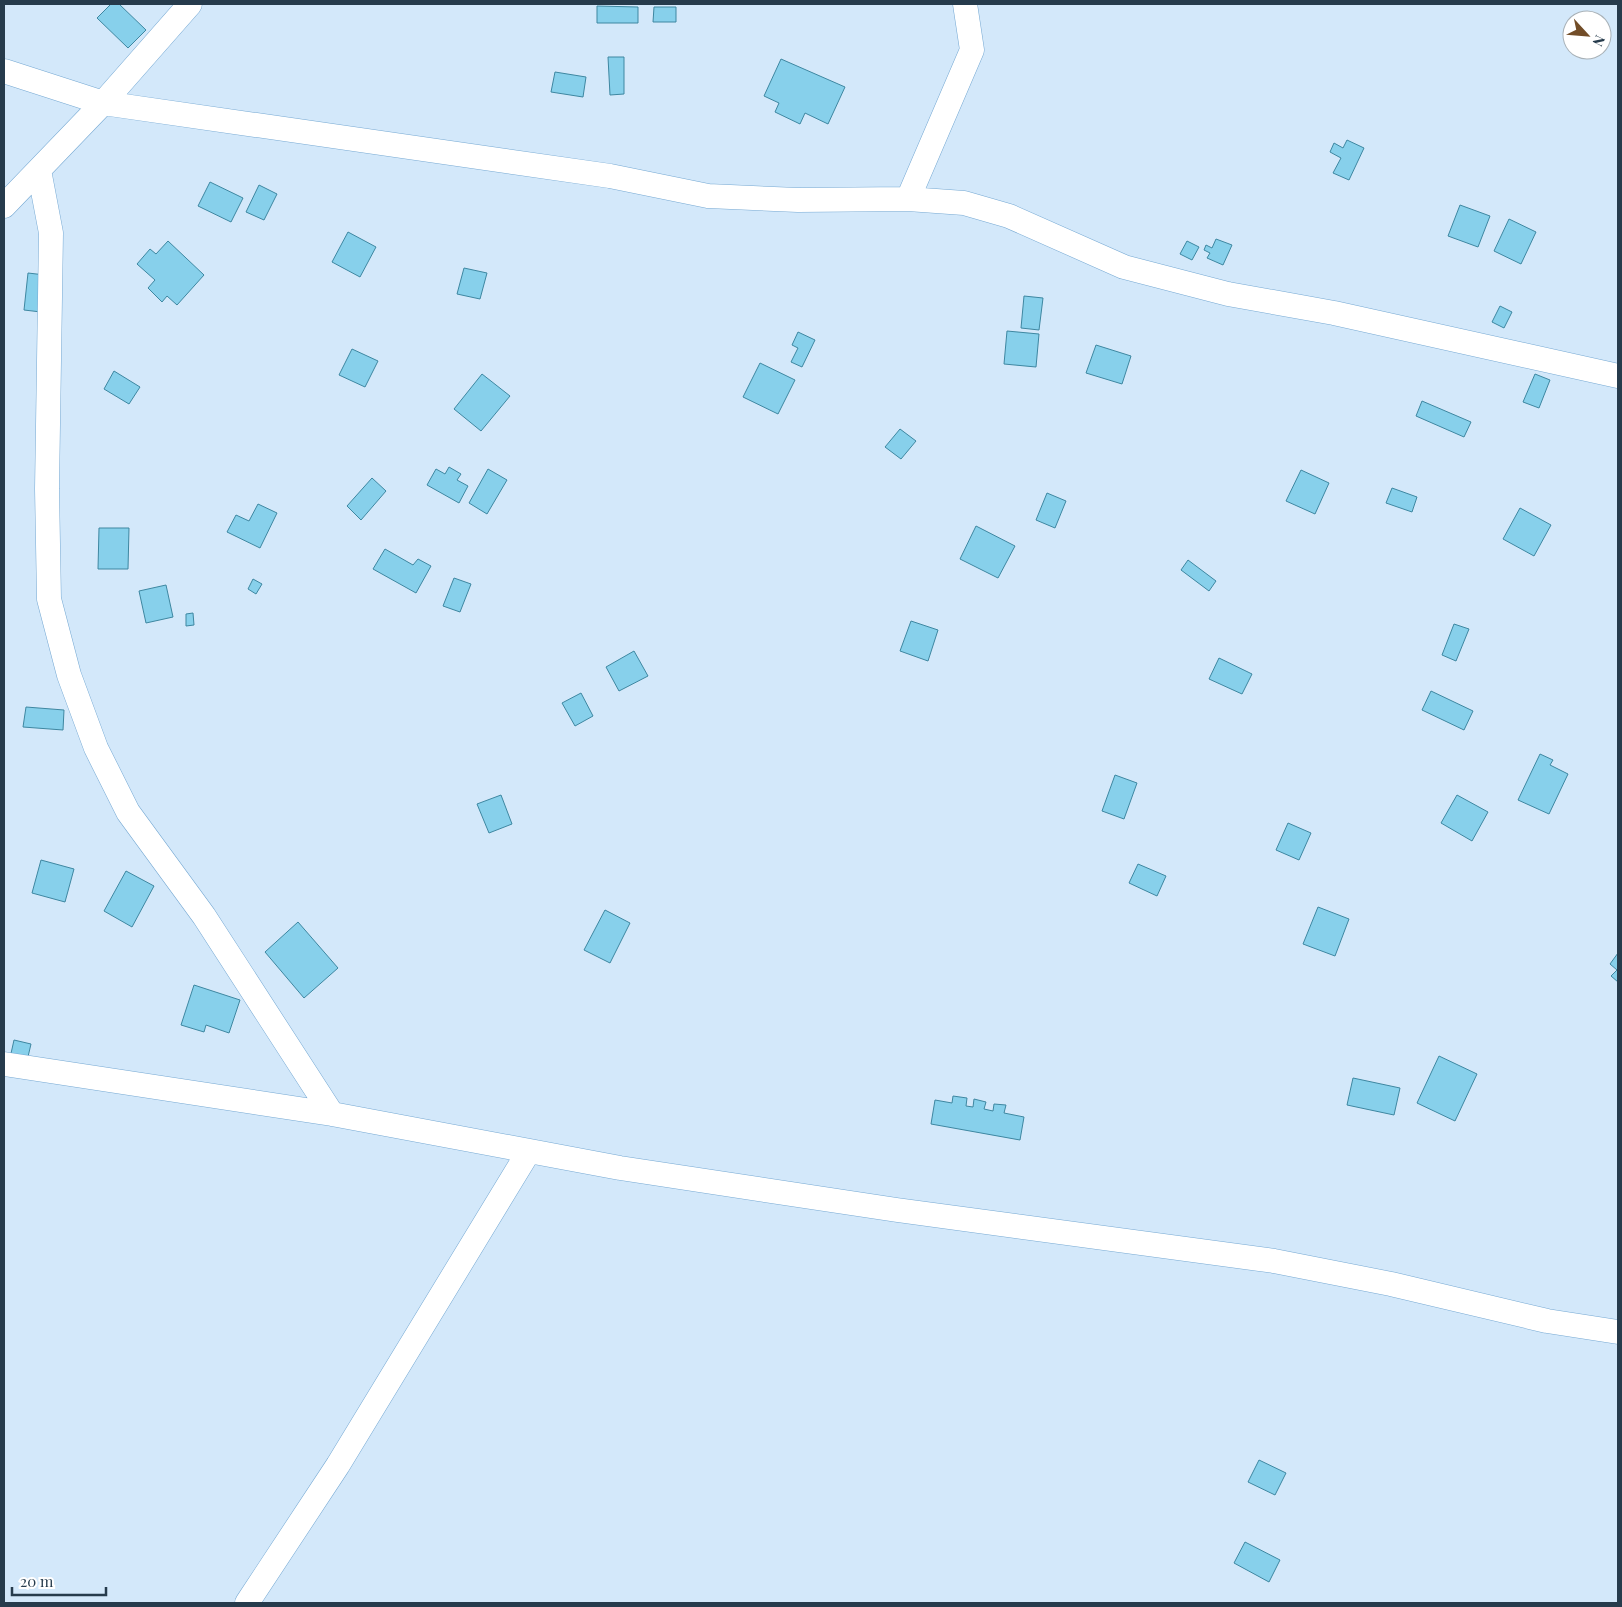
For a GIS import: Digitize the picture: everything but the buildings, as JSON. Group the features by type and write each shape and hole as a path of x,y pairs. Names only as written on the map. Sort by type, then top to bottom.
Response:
{"street":[{"path":"4,206 103,103 190,4"},
{"path":"908,200 972,50 964,4"},
{"path":"4,71 103,103 610,176 708,196 798,200 908,200 964,203 1009,216 1124,267 1228,294 1334,313 1618,376"},
{"path":"40,170 51,233 47,489 49,599 69,676 96,748 128,812 204,916 332,1114"},
{"path":"4,1064 332,1114 620,1168 897,1210 1274,1261 1392,1284 1547,1320 1618,1332"},
{"path":"247,1603 338,1465 529,1151"}]}
